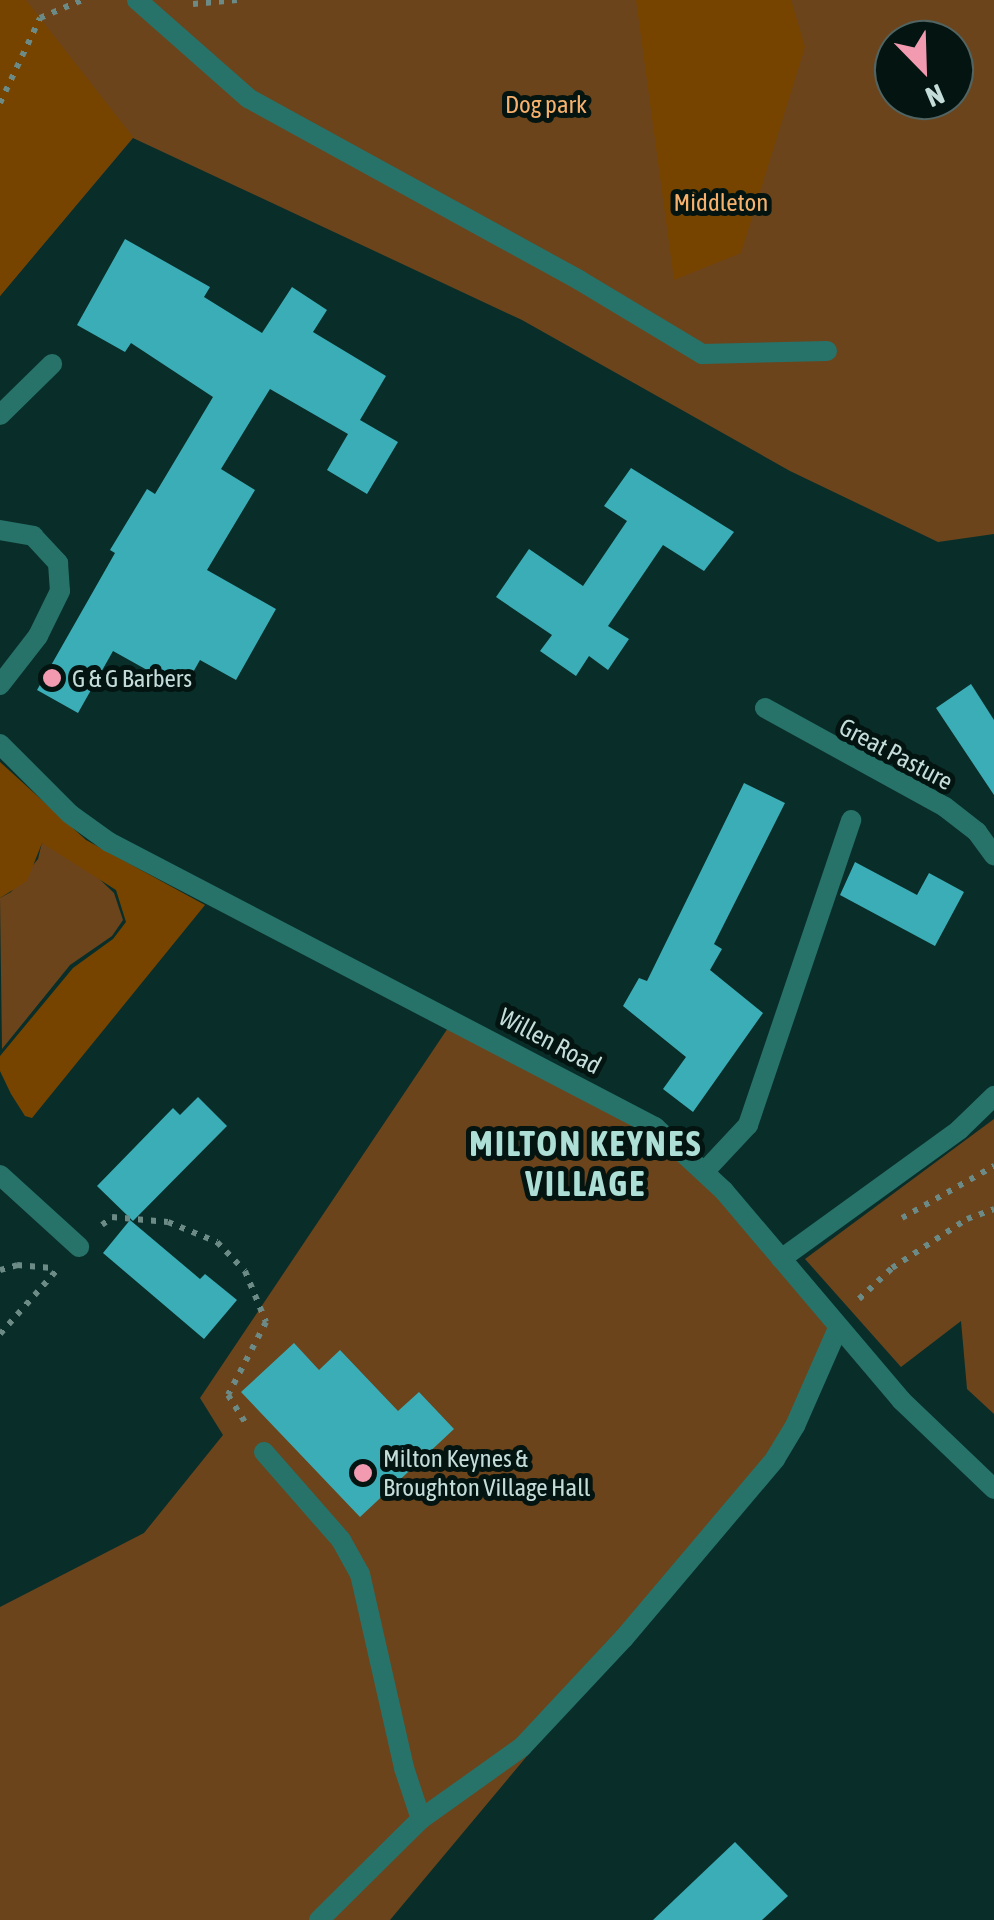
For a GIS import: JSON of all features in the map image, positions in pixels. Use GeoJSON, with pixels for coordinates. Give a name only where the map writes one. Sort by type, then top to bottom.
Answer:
{"type":"FeatureCollection","features":[{"type":"Feature","properties":{"kind":"street"},"geometry":{"type":"LineString","coordinates":[[137,0],[248,98],[579,280],[702,354],[827,351]]}},
{"type":"Feature","properties":{"kind":"street"},"geometry":{"type":"LineString","coordinates":[[0,415],[52,364]]}},
{"type":"Feature","properties":{"kind":"street"},"geometry":{"type":"LineString","coordinates":[[0,530],[33,536],[58,563],[60,591],[38,636],[0,686]]}},
{"type":"Feature","properties":{"kind":"street","name":"Great Pasture"},"geometry":{"type":"LineString","coordinates":[[765,708],[945,806],[978,832],[994,855]]}},
{"type":"Feature","properties":{"kind":"street","name":"Willen Road"},"geometry":{"type":"LineString","coordinates":[[0,744],[70,814],[108,842],[655,1127],[704,1171],[901,1400],[994,1489]]}},
{"type":"Feature","properties":{"kind":"street"},"geometry":{"type":"LineString","coordinates":[[704,1171],[748,1124],[851,820]]}},
{"type":"Feature","properties":{"kind":"street"},"geometry":{"type":"LineString","coordinates":[[782,1259],[959,1130],[994,1096]]}},
{"type":"Feature","properties":{"kind":"street"},"geometry":{"type":"LineString","coordinates":[[0,1174],[79,1247]]}},
{"type":"Feature","properties":{"kind":"street"},"geometry":{"type":"LineString","coordinates":[[319,1920],[421,1818],[496,1769],[543,1727],[686,1566],[775,1459],[795,1426],[838,1328]]}},
{"type":"Feature","properties":{"kind":"street"},"geometry":{"type":"LineString","coordinates":[[264,1452],[334,1532],[360,1574],[404,1768],[421,1818]]}},
{"type":"Feature","properties":{"kind":"path"},"geometry":{"type":"LineString","coordinates":[[0,103],[40,18],[82,0]]}},
{"type":"Feature","properties":{"kind":"path"},"geometry":{"type":"LineString","coordinates":[[178,0],[196,5],[237,0]]}},
{"type":"Feature","properties":{"kind":"path"},"geometry":{"type":"LineString","coordinates":[[890,1225],[994,1166]]}},
{"type":"Feature","properties":{"kind":"path"},"geometry":{"type":"LineString","coordinates":[[838,1328],[867,1290],[892,1268],[967,1219],[994,1209]]}},
{"type":"Feature","properties":{"kind":"path"},"geometry":{"type":"LineString","coordinates":[[0,1334],[58,1268],[112,1217],[168,1222],[217,1242],[245,1270],[266,1322],[228,1396],[264,1452]]}},
{"type":"Feature","properties":{"kind":"path"},"geometry":{"type":"LineString","coordinates":[[0,1270],[17,1264],[58,1268]]}},
{"type":"Feature","properties":{"kind":"green space","name":"Middleton"},"geometry":{"type":"Polygon","coordinates":[[[0,0],[994,0],[994,534],[938,542],[790,471],[522,320],[133,138],[0,296],[0,0]]]}},
{"type":"Feature","properties":{"kind":"green space"},"geometry":{"type":"Polygon","coordinates":[[[0,0],[26,0],[133,137],[0,296],[0,0]]]}},
{"type":"Feature","properties":{"kind":"green space"},"geometry":{"type":"Polygon","coordinates":[[[636,0],[791,0],[805,47],[741,253],[674,280],[636,0]]]}},
{"type":"Feature","properties":{"kind":"green space"},"geometry":{"type":"Polygon","coordinates":[[[0,762],[86,840],[205,905],[32,1118],[25,1116],[11,1094],[0,1071],[0,1056],[73,968],[113,939],[126,922],[116,890],[42,843],[27,881],[0,898],[0,762]]]}},
{"type":"Feature","properties":{"kind":"green space"},"geometry":{"type":"Polygon","coordinates":[[[42,842],[91,871],[114,893],[123,920],[112,936],[70,965],[2,1049],[0,898],[11,892],[38,859],[42,842]]]}},
{"type":"Feature","properties":{"kind":"green space"},"geometry":{"type":"Polygon","coordinates":[[[454,1019],[678,1145],[838,1328],[767,1469],[390,1920],[0,1920],[0,1607],[144,1533],[223,1435],[200,1398],[454,1019]]]}},
{"type":"Feature","properties":{"kind":"green space"},"geometry":{"type":"Polygon","coordinates":[[[994,1119],[994,1414],[967,1389],[961,1321],[901,1367],[805,1259],[994,1119]]]}},
{"type":"Feature","properties":{"kind":"building"},"geometry":{"type":"Polygon","coordinates":[[[125,239],[210,287],[204,297],[262,333],[292,287],[327,310],[313,332],[386,376],[360,420],[398,442],[367,494],[327,470],[348,434],[270,389],[221,469],[255,490],[207,570],[276,609],[236,680],[200,660],[183,690],[113,651],[78,713],[37,690],[115,553],[110,550],[147,489],[155,494],[213,397],[131,343],[125,352],[77,325],[125,239]]]}},
{"type":"Feature","properties":{"kind":"building"},"geometry":{"type":"Polygon","coordinates":[[[631,468],[734,532],[704,571],[663,545],[608,626],[629,639],[608,670],[589,656],[576,676],[540,651],[552,635],[496,597],[529,549],[583,586],[627,521],[604,506],[631,468]]]}},
{"type":"Feature","properties":{"kind":"building"},"geometry":{"type":"Polygon","coordinates":[[[971,684],[994,720],[994,795],[936,708],[971,684]]]}},
{"type":"Feature","properties":{"kind":"building"},"geometry":{"type":"Polygon","coordinates":[[[744,783],[785,803],[714,944],[722,949],[710,970],[763,1013],[693,1112],[663,1089],[686,1057],[623,1006],[639,978],[647,981],[744,783]]]}},
{"type":"Feature","properties":{"kind":"building"},"geometry":{"type":"Polygon","coordinates":[[[855,862],[917,895],[929,873],[964,892],[935,946],[840,895],[855,862]]]}},
{"type":"Feature","properties":{"kind":"building"},"geometry":{"type":"Polygon","coordinates":[[[198,1097],[227,1126],[133,1221],[97,1186],[173,1108],[180,1115],[198,1097]]]}},
{"type":"Feature","properties":{"kind":"building"},"geometry":{"type":"Polygon","coordinates":[[[130,1220],[200,1279],[205,1274],[237,1300],[204,1339],[103,1253],[130,1220]]]}},
{"type":"Feature","properties":{"kind":"building","name":"Milton Keynes & Broughton Village Hall"},"geometry":{"type":"Polygon","coordinates":[[[294,1343],[319,1370],[340,1350],[398,1411],[419,1392],[454,1429],[360,1517],[241,1392],[294,1343]]]}},
{"type":"Feature","properties":{"kind":"building"},"geometry":{"type":"Polygon","coordinates":[[[735,1842],[788,1896],[762,1920],[653,1920],[735,1842]]]}},
{"type":"Feature","properties":{"kind":"place","name":"G & G Barbers"},"geometry":{"type":"Point","coordinates":[52,678]}},
{"type":"Feature","properties":{"kind":"place","name":"Milton Keynes & Broughton Village Hall"},"geometry":{"type":"Point","coordinates":[363,1473]}},
{"type":"Feature","properties":{"kind":"district","name":"MILTON KEYNES VILLAGE"},"geometry":{"type":"Point","coordinates":[586,1163]}},
{"type":"Feature","properties":{"kind":"park label","name":"Dog park"},"geometry":{"type":"Point","coordinates":[546,104]}}]}
